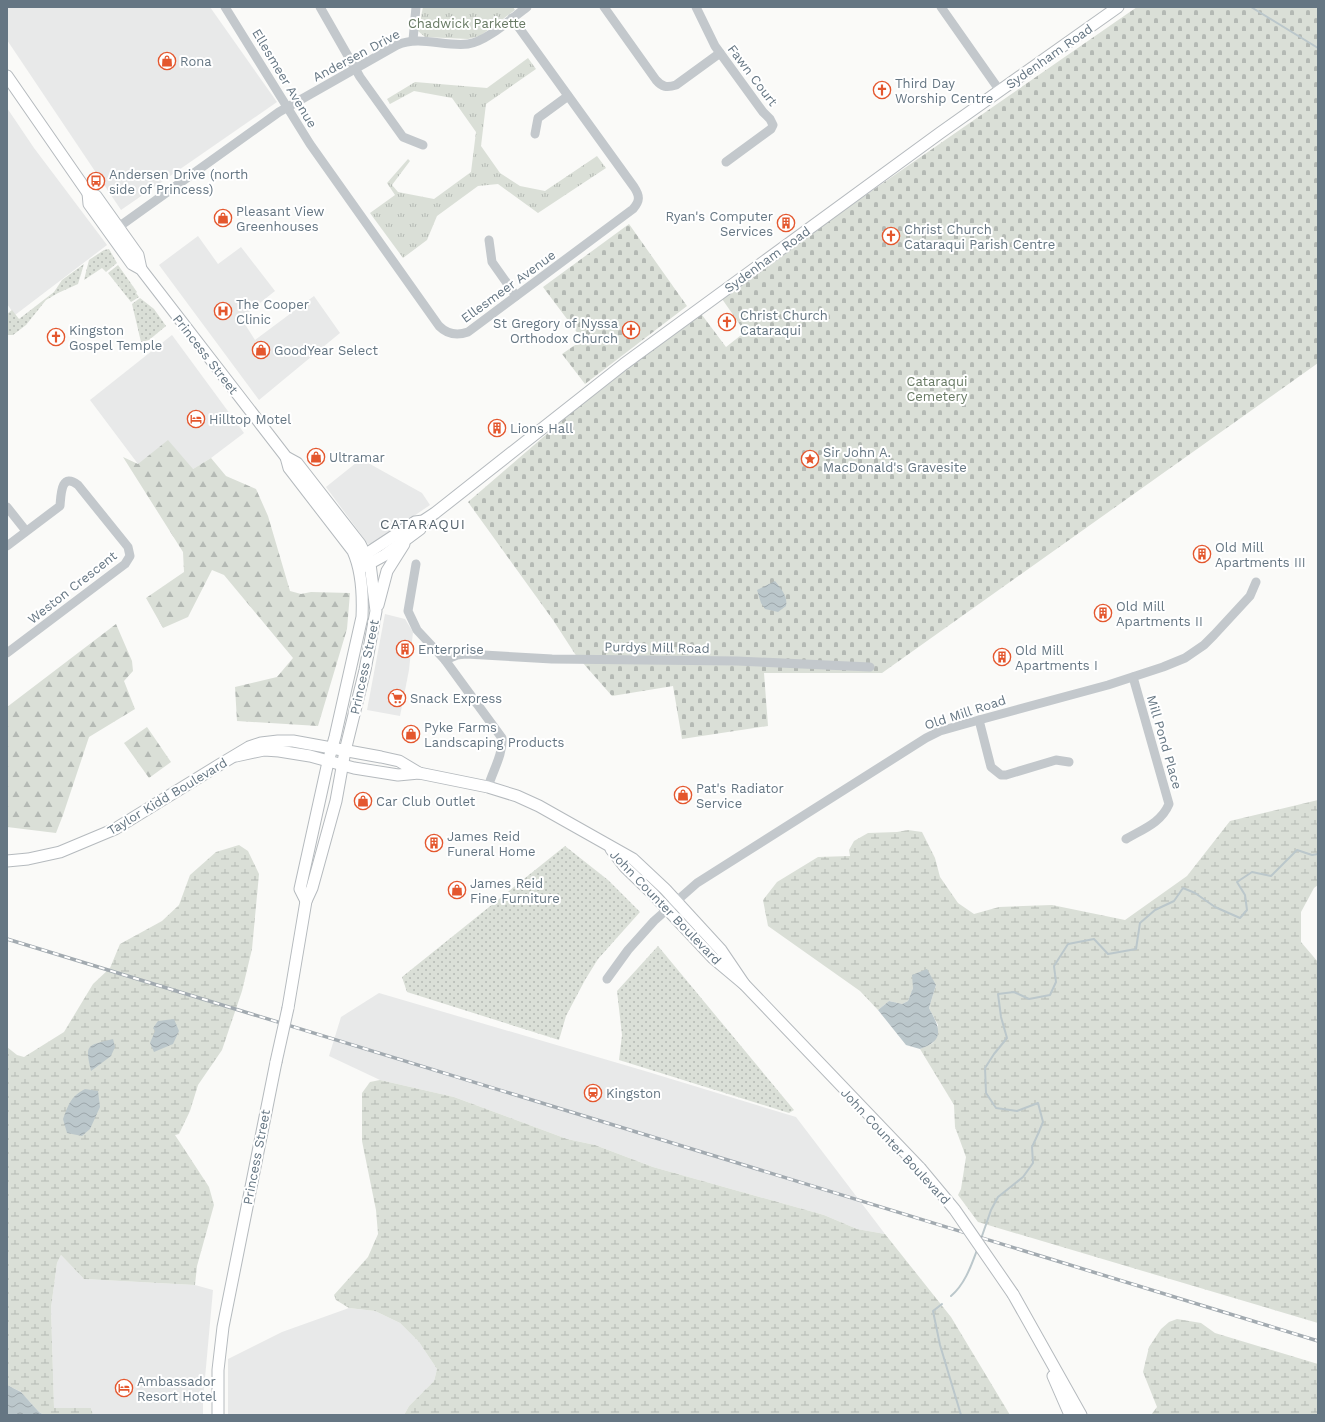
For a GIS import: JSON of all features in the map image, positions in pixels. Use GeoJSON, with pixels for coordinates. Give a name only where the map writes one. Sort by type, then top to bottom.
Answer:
{"type":"FeatureCollection","features":[{"type":"Feature","properties":{"kind":"main road","name":"Sydenham Road"},"geometry":{"type":"LineString","coordinates":[[363,562],[415,522],[423,521],[556,419],[624,364],[1000,90],[1118,7]]}},
{"type":"Feature","properties":{"kind":"main road","name":"Princess Street"},"geometry":{"type":"LineString","coordinates":[[7,76],[88,193],[96,196],[113,231],[138,255],[141,269],[286,457],[297,463],[345,525],[363,562],[376,611],[365,670],[345,751],[336,801],[314,881],[306,900],[288,1008],[223,1327],[218,1370],[218,1415]]}},
{"type":"Feature","properties":{"kind":"main road","name":"Sydenham Road"},"geometry":{"type":"LineString","coordinates":[[363,562],[407,539],[420,529],[423,521]]}},
{"type":"Feature","properties":{"kind":"main road"},"geometry":{"type":"LineString","coordinates":[[376,611],[387,571],[407,539]]}},
{"type":"Feature","properties":{"kind":"main road","name":"Princess Street"},"geometry":{"type":"LineString","coordinates":[[306,900],[300,889],[362,616],[363,562]]}},
{"type":"Feature","properties":{"kind":"main road","name":"Taylor Kidd Boulevard"},"geometry":{"type":"LineString","coordinates":[[7,861],[28,860],[60,852],[115,829],[255,744],[270,741],[293,741],[345,751]]}},
{"type":"Feature","properties":{"kind":"main road","name":"Taylor Kidd Boulevard"},"geometry":{"type":"LineString","coordinates":[[236,756],[264,750],[310,756],[328,762]]}},
{"type":"Feature","properties":{"kind":"main road","name":"John Counter Boulevard"},"geometry":{"type":"LineString","coordinates":[[345,751],[399,761],[419,773]]}},
{"type":"Feature","properties":{"kind":"main road","name":"John Counter Boulevard"},"geometry":{"type":"LineString","coordinates":[[328,762],[398,775],[419,773],[488,787],[517,796],[584,830],[633,859],[676,901],[721,950],[744,984]]}},
{"type":"Feature","properties":{"kind":"main road","name":"John Counter Boulevard"},"geometry":{"type":"LineString","coordinates":[[608,845],[625,867],[713,958],[744,984],[920,1168],[955,1210],[1013,1294],[1081,1415]]}},
{"type":"Feature","properties":{"kind":"main road","name":"John Counter Boulevard"},"geometry":{"type":"LineString","coordinates":[[1029,1323],[1070,1415]]}},
{"type":"Feature","properties":{"kind":"street","name":"Ellesmeer Avenue"},"geometry":{"type":"LineString","coordinates":[[225,7],[317,154],[443,330],[456,334],[468,332],[633,209],[638,201],[637,192],[512,18]]}},
{"type":"Feature","properties":{"kind":"street"},"geometry":{"type":"LineString","coordinates":[[320,7],[355,69],[402,137],[423,145]]}},
{"type":"Feature","properties":{"kind":"street"},"geometry":{"type":"LineString","coordinates":[[413,40],[416,7]]}},
{"type":"Feature","properties":{"kind":"street","name":"Andersen Drive"},"geometry":{"type":"LineString","coordinates":[[113,231],[287,107],[398,45],[413,40],[462,44],[472,43],[482,39],[527,7]]}},
{"type":"Feature","properties":{"kind":"street"},"geometry":{"type":"LineString","coordinates":[[604,7],[656,80],[664,87],[676,85],[720,53]]}},
{"type":"Feature","properties":{"kind":"street","name":"Fawn Court"},"geometry":{"type":"LineString","coordinates":[[696,7],[710,37],[720,53],[773,125],[771,130],[726,162]]}},
{"type":"Feature","properties":{"kind":"street"},"geometry":{"type":"LineString","coordinates":[[941,7],[1000,90]]}},
{"type":"Feature","properties":{"kind":"street"},"geometry":{"type":"LineString","coordinates":[[535,134],[538,118],[568,96]]}},
{"type":"Feature","properties":{"kind":"street"},"geometry":{"type":"LineString","coordinates":[[489,240],[492,262],[516,296]]}},
{"type":"Feature","properties":{"kind":"street","name":"Weston Crescent"},"geometry":{"type":"LineString","coordinates":[[7,653],[124,564],[130,556],[128,547],[78,485],[73,481],[67,481],[62,486],[60,506],[26,532]]}},
{"type":"Feature","properties":{"kind":"street"},"geometry":{"type":"LineString","coordinates":[[7,507],[26,532],[7,546]]}},
{"type":"Feature","properties":{"kind":"street"},"geometry":{"type":"LineString","coordinates":[[416,564],[408,611],[417,630],[445,660],[502,738],[500,756],[488,787]]}},
{"type":"Feature","properties":{"kind":"street","name":"Old Mill Road"},"geometry":{"type":"LineString","coordinates":[[607,979],[628,950],[654,921],[705,878],[926,738],[940,731],[1133,677],[1185,658],[1204,645],[1241,606],[1250,596],[1256,582]]}},
{"type":"Feature","properties":{"kind":"street","name":"Purdys Mill Road"},"geometry":{"type":"LineString","coordinates":[[445,660],[457,655],[466,654],[559,659],[737,661],[870,667]]}},
{"type":"Feature","properties":{"kind":"street","name":"Mill Pond Place"},"geometry":{"type":"LineString","coordinates":[[1126,839],[1159,819],[1166,812],[1169,804],[1133,677]]}},
{"type":"Feature","properties":{"kind":"street"},"geometry":{"type":"LineString","coordinates":[[979,720],[991,768],[1001,775],[1006,775],[1056,760],[1069,762]]}},
{"type":"Feature","properties":{"kind":"shaded area"},"geometry":{"type":"Polygon","coordinates":[[[7,7],[210,7],[277,102],[121,210],[7,40],[7,7]]]}},
{"type":"Feature","properties":{"kind":"shaded area"},"geometry":{"type":"Polygon","coordinates":[[[7,108],[34,148],[107,245],[15,315],[7,304],[7,108]]]}},
{"type":"Feature","properties":{"kind":"shaded area"},"geometry":{"type":"Polygon","coordinates":[[[198,236],[218,264],[241,247],[275,291],[241,318],[255,340],[314,296],[340,333],[259,400],[159,265],[198,236]]]}},
{"type":"Feature","properties":{"kind":"shaded area"},"geometry":{"type":"Polygon","coordinates":[[[172,335],[244,433],[211,458],[193,469],[138,464],[90,400],[172,335]]]}},
{"type":"Feature","properties":{"kind":"shaded area"},"geometry":{"type":"Polygon","coordinates":[[[361,459],[422,493],[430,505],[374,543],[368,544],[326,487],[361,459]]]}},
{"type":"Feature","properties":{"kind":"shaded area"},"geometry":{"type":"Polygon","coordinates":[[[385,614],[405,619],[413,632],[409,670],[400,716],[367,710],[385,614]]]}},
{"type":"Feature","properties":{"kind":"shaded area"},"geometry":{"type":"Polygon","coordinates":[[[379,993],[796,1117],[885,1234],[857,1229],[824,1215],[653,1167],[595,1145],[567,1139],[454,1097],[380,1080],[329,1056],[341,1017],[379,993]]]}},
{"type":"Feature","properties":{"kind":"shaded area"},"geometry":{"type":"Polygon","coordinates":[[[61,1255],[84,1279],[195,1285],[213,1290],[203,1415],[93,1415],[91,1408],[54,1408],[51,1308],[57,1263],[61,1255]]]}},
{"type":"Feature","properties":{"kind":"shaded area"},"geometry":{"type":"Polygon","coordinates":[[[349,1308],[375,1311],[400,1323],[419,1342],[437,1369],[434,1381],[409,1406],[404,1415],[228,1415],[228,1359],[282,1332],[349,1308]]]}},
{"type":"Feature","properties":{"kind":"green space","name":"Chadwick Parkette"},"geometry":{"type":"Polygon","coordinates":[[[423,7],[513,7],[515,10],[480,36],[468,39],[425,37],[418,31],[423,7]]]}},
{"type":"Feature","properties":{"kind":"green space","name":"Cataraqui Cemetery"},"geometry":{"type":"Polygon","coordinates":[[[1137,7],[1318,7],[1318,363],[882,673],[764,673],[768,726],[682,739],[673,686],[612,696],[575,654],[553,620],[468,502],[622,369],[699,311],[726,347],[745,332],[720,296],[1137,7]]]}},
{"type":"Feature","properties":{"kind":"green space"},"geometry":{"type":"Polygon","coordinates":[[[528,58],[536,69],[486,104],[481,146],[500,173],[520,186],[545,191],[597,156],[606,168],[538,213],[498,184],[478,186],[437,216],[427,240],[403,258],[370,213],[395,195],[387,183],[408,159],[410,161],[392,185],[398,192],[434,199],[471,172],[476,132],[452,98],[414,91],[390,104],[387,99],[415,82],[487,88],[528,58]]]}},
{"type":"Feature","properties":{"kind":"green space"},"geometry":{"type":"Polygon","coordinates":[[[629,224],[687,306],[585,384],[562,354],[578,343],[579,335],[543,287],[629,224]]]}},
{"type":"Feature","properties":{"kind":"green space"},"geometry":{"type":"Polygon","coordinates":[[[109,249],[117,263],[106,272],[102,268],[84,280],[89,260],[104,250],[109,249]]]}},
{"type":"Feature","properties":{"kind":"green space"},"geometry":{"type":"Polygon","coordinates":[[[84,264],[78,284],[46,300],[26,325],[13,335],[8,335],[7,314],[12,310],[19,319],[54,292],[62,280],[84,264]]]}},
{"type":"Feature","properties":{"kind":"green space"},"geometry":{"type":"Polygon","coordinates":[[[118,265],[139,297],[131,302],[108,273],[118,265]]]}},
{"type":"Feature","properties":{"kind":"green space"},"geometry":{"type":"Polygon","coordinates":[[[140,298],[154,309],[166,326],[149,340],[141,342],[132,304],[140,298]]]}},
{"type":"Feature","properties":{"kind":"green space"},"geometry":{"type":"Polygon","coordinates":[[[168,440],[193,469],[211,458],[226,476],[256,489],[268,516],[290,591],[301,594],[311,592],[350,593],[347,629],[318,726],[237,721],[235,687],[277,677],[293,658],[224,575],[212,570],[188,617],[163,628],[146,598],[184,572],[183,552],[123,457],[138,464],[168,440]]]}},
{"type":"Feature","properties":{"kind":"green space"},"geometry":{"type":"Polygon","coordinates":[[[116,624],[132,661],[133,671],[124,681],[135,709],[89,737],[56,833],[7,827],[7,707],[116,624]]]}},
{"type":"Feature","properties":{"kind":"green space"},"geometry":{"type":"Polygon","coordinates":[[[147,727],[171,762],[149,778],[124,743],[147,727]]]}},
{"type":"Feature","properties":{"kind":"green space"},"geometry":{"type":"Polygon","coordinates":[[[1318,800],[1318,885],[1314,888],[1301,912],[1301,942],[1318,962],[1318,1323],[978,1222],[958,1195],[961,1189],[966,1157],[955,1127],[954,1105],[920,1049],[933,1043],[938,1025],[929,1008],[936,985],[913,988],[908,1001],[902,1004],[889,1001],[878,1010],[860,991],[768,926],[763,900],[777,882],[818,857],[850,856],[849,850],[854,841],[868,833],[908,830],[922,832],[935,858],[940,877],[958,903],[974,914],[999,907],[1052,905],[1125,920],[1187,876],[1230,821],[1318,800]]]}},
{"type":"Feature","properties":{"kind":"green space"},"geometry":{"type":"Polygon","coordinates":[[[239,845],[248,851],[259,874],[252,949],[242,991],[222,1050],[198,1085],[190,1111],[179,1134],[175,1135],[209,1187],[214,1205],[197,1266],[195,1285],[84,1279],[61,1255],[57,1263],[51,1308],[54,1408],[91,1408],[93,1415],[44,1415],[39,1412],[21,1392],[7,1385],[7,1047],[17,1055],[24,1057],[64,1032],[93,984],[110,968],[120,944],[162,921],[179,905],[190,875],[216,852],[239,845]]]}},
{"type":"Feature","properties":{"kind":"green space"},"geometry":{"type":"Polygon","coordinates":[[[565,846],[608,880],[640,912],[598,959],[566,1016],[559,1040],[407,992],[402,977],[565,846]]]}},
{"type":"Feature","properties":{"kind":"green space"},"geometry":{"type":"Polygon","coordinates":[[[658,946],[794,1110],[789,1113],[619,1060],[622,1035],[617,991],[658,946]]]}},
{"type":"Feature","properties":{"kind":"green space"},"geometry":{"type":"Polygon","coordinates":[[[380,1080],[454,1097],[567,1139],[595,1145],[653,1167],[824,1215],[857,1229],[885,1234],[951,1317],[1010,1415],[404,1415],[409,1406],[434,1381],[437,1369],[419,1342],[400,1323],[375,1311],[349,1308],[336,1300],[334,1295],[368,1257],[378,1234],[376,1210],[362,1141],[362,1093],[370,1082],[380,1080]]]}},
{"type":"Feature","properties":{"kind":"green space"},"geometry":{"type":"Polygon","coordinates":[[[1177,1319],[1201,1323],[1215,1333],[1318,1364],[1318,1415],[1151,1415],[1157,1407],[1143,1372],[1149,1347],[1161,1329],[1169,1322],[1177,1319]]]}},
{"type":"Feature","properties":{"kind":"water"},"geometry":{"type":"Polygon","coordinates":[[[775,581],[784,593],[786,599],[786,606],[778,612],[765,609],[761,603],[757,590],[775,581]]]}},
{"type":"Feature","properties":{"kind":"water"},"geometry":{"type":"Polygon","coordinates":[[[927,969],[936,985],[929,1008],[936,1021],[938,1035],[932,1043],[920,1049],[906,1045],[878,1010],[889,1001],[902,1004],[908,1001],[913,988],[912,975],[927,969]]]}},
{"type":"Feature","properties":{"kind":"water"},"geometry":{"type":"Polygon","coordinates":[[[174,1019],[179,1031],[173,1044],[154,1052],[150,1043],[155,1031],[153,1028],[158,1021],[174,1019]]]}},
{"type":"Feature","properties":{"kind":"water"},"geometry":{"type":"Polygon","coordinates":[[[113,1039],[115,1047],[111,1056],[91,1071],[88,1056],[88,1051],[90,1048],[97,1043],[113,1039]]]}},
{"type":"Feature","properties":{"kind":"water"},"geometry":{"type":"Polygon","coordinates":[[[85,1089],[98,1091],[100,1107],[90,1129],[82,1136],[67,1133],[63,1119],[67,1109],[73,1098],[85,1089]]]}},
{"type":"Feature","properties":{"kind":"water"},"geometry":{"type":"Polygon","coordinates":[[[7,1385],[21,1392],[39,1412],[44,1415],[7,1415],[7,1385]]]}},
{"type":"Feature","properties":{"kind":"waterway"},"geometry":{"type":"LineString","coordinates":[[1251,7],[1318,48]]}},
{"type":"Feature","properties":{"kind":"waterway"},"geometry":{"type":"LineString","coordinates":[[982,1236],[991,1210],[998,1197],[1023,1177],[1033,1163],[1032,1147],[1043,1122],[1038,1103],[1017,1111],[996,1108],[986,1093],[985,1068],[1007,1038],[1001,1017],[998,994],[1014,992],[1029,999],[1050,995],[1056,982],[1054,966],[1068,944],[1094,939],[1108,954],[1136,949],[1140,923],[1155,910],[1174,901],[1183,888],[1195,893],[1215,907],[1240,918],[1247,910],[1245,895],[1237,882],[1252,872],[1271,876],[1297,850],[1312,855],[1318,854]]}},
{"type":"Feature","properties":{"kind":"waterway"},"geometry":{"type":"LineString","coordinates":[[951,1296],[964,1280],[977,1250]]}},
{"type":"Feature","properties":{"kind":"waterway"},"geometry":{"type":"LineString","coordinates":[[942,1304],[933,1311],[940,1345],[961,1415]]}},
{"type":"Feature","properties":{"kind":"railway"},"geometry":{"type":"LineString","coordinates":[[7,939],[1318,1341]]}},
{"type":"Feature","properties":{"kind":"place","name":"Rona"},"geometry":{"type":"Point","coordinates":[167,61]}},
{"type":"Feature","properties":{"kind":"place","name":"Third Day Worship Centre"},"geometry":{"type":"Point","coordinates":[882,90]}},
{"type":"Feature","properties":{"kind":"place","name":"Andersen Drive (north side of Princess)"},"geometry":{"type":"Point","coordinates":[96,181]}},
{"type":"Feature","properties":{"kind":"place","name":"Pleasant View Greenhouses"},"geometry":{"type":"Point","coordinates":[223,218]}},
{"type":"Feature","properties":{"kind":"place","name":"Ryan's Computer Services"},"geometry":{"type":"Point","coordinates":[786,223]}},
{"type":"Feature","properties":{"kind":"place","name":"Christ Church Cataraqui Parish Centre"},"geometry":{"type":"Point","coordinates":[891,236]}},
{"type":"Feature","properties":{"kind":"place","name":"The Cooper Clinic"},"geometry":{"type":"Point","coordinates":[223,311]}},
{"type":"Feature","properties":{"kind":"place","name":"Christ Church Cataraqui"},"geometry":{"type":"Point","coordinates":[727,322]}},
{"type":"Feature","properties":{"kind":"place","name":"St Gregory of Nyssa Orthodox Church"},"geometry":{"type":"Point","coordinates":[631,330]}},
{"type":"Feature","properties":{"kind":"place","name":"Kingston Gospel Temple"},"geometry":{"type":"Point","coordinates":[56,337]}},
{"type":"Feature","properties":{"kind":"place","name":"GoodYear Select"},"geometry":{"type":"Point","coordinates":[261,350]}},
{"type":"Feature","properties":{"kind":"place","name":"Hilltop Motel"},"geometry":{"type":"Point","coordinates":[196,419]}},
{"type":"Feature","properties":{"kind":"place","name":"Lions Hall"},"geometry":{"type":"Point","coordinates":[497,428]}},
{"type":"Feature","properties":{"kind":"place","name":"Ultramar"},"geometry":{"type":"Point","coordinates":[316,457]}},
{"type":"Feature","properties":{"kind":"place","name":"Sir John A. MacDonald's Gravesite"},"geometry":{"type":"Point","coordinates":[810,459]}},
{"type":"Feature","properties":{"kind":"place","name":"Old Mill Apartments III"},"geometry":{"type":"Point","coordinates":[1202,554]}},
{"type":"Feature","properties":{"kind":"place","name":"Old Mill Apartments II"},"geometry":{"type":"Point","coordinates":[1103,613]}},
{"type":"Feature","properties":{"kind":"place","name":"Enterprise"},"geometry":{"type":"Point","coordinates":[405,649]}},
{"type":"Feature","properties":{"kind":"place","name":"Old Mill Apartments I"},"geometry":{"type":"Point","coordinates":[1002,657]}},
{"type":"Feature","properties":{"kind":"place","name":"Snack Express"},"geometry":{"type":"Point","coordinates":[397,698]}},
{"type":"Feature","properties":{"kind":"place","name":"Pyke Farms Landscaping Products"},"geometry":{"type":"Point","coordinates":[411,734]}},
{"type":"Feature","properties":{"kind":"place","name":"Pat's Radiator Service"},"geometry":{"type":"Point","coordinates":[683,795]}},
{"type":"Feature","properties":{"kind":"place","name":"Car Club Outlet"},"geometry":{"type":"Point","coordinates":[363,801]}},
{"type":"Feature","properties":{"kind":"place","name":"James Reid Funeral Home"},"geometry":{"type":"Point","coordinates":[434,843]}},
{"type":"Feature","properties":{"kind":"place","name":"James Reid Fine Furniture"},"geometry":{"type":"Point","coordinates":[457,890]}},
{"type":"Feature","properties":{"kind":"place","name":"Kingston"},"geometry":{"type":"Point","coordinates":[593,1093]}},
{"type":"Feature","properties":{"kind":"place","name":"Ambassador Resort Hotel"},"geometry":{"type":"Point","coordinates":[124,1388]}},
{"type":"Feature","properties":{"kind":"district","name":"CATARAQUI"},"geometry":{"type":"Point","coordinates":[423,524]}}]}
